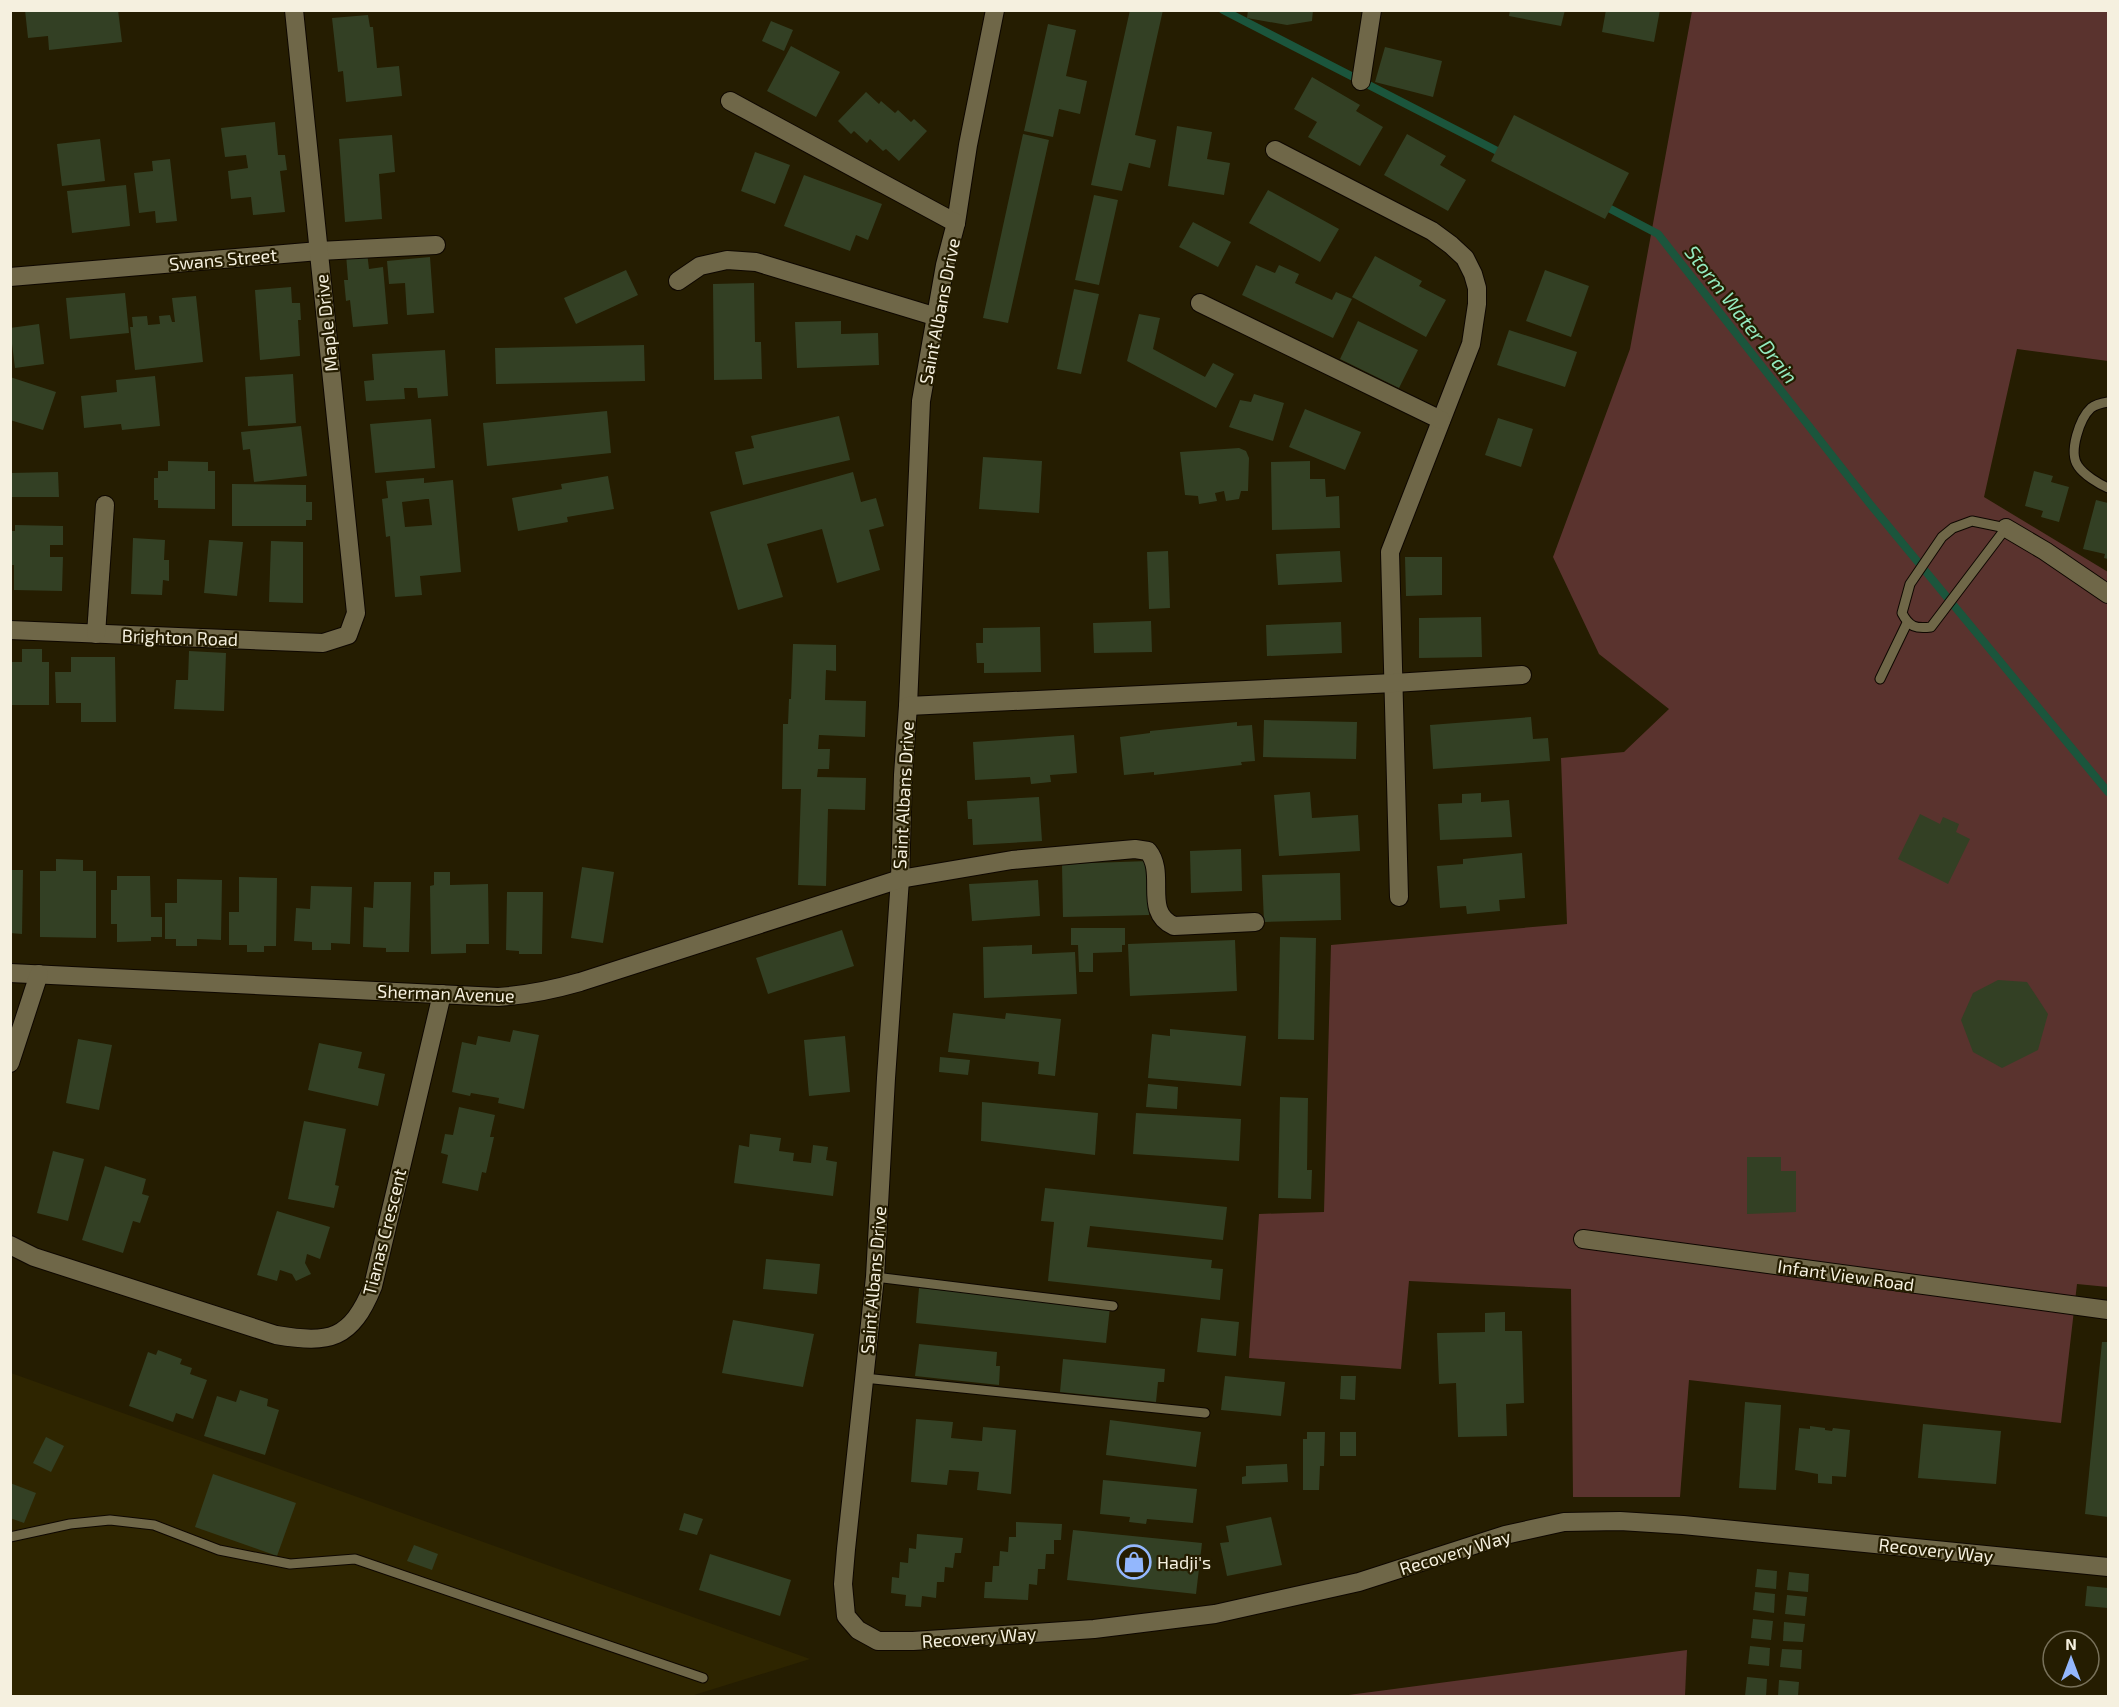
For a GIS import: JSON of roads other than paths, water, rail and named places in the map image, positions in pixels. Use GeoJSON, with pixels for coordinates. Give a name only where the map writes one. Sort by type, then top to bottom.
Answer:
{"type":"FeatureCollection","features":[{"type":"Feature","properties":{"kind":"street","name":"Maple Drive"},"geometry":{"type":"LineString","coordinates":[[294,10],[357,613],[348,635]]}},
{"type":"Feature","properties":{"kind":"street","name":"Saint Albans Drive"},"geometry":{"type":"LineString","coordinates":[[843,1584],[875,1276],[900,879],[921,401],[945,264],[956,223],[968,145],[995,10]]}},
{"type":"Feature","properties":{"kind":"street"},"geometry":{"type":"LineString","coordinates":[[1361,81],[1372,10]]}},
{"type":"Feature","properties":{"kind":"street"},"geometry":{"type":"LineString","coordinates":[[730,101],[956,223]]}},
{"type":"Feature","properties":{"kind":"street"},"geometry":{"type":"LineString","coordinates":[[1275,150],[1432,231],[1451,244],[1465,258],[1477,288],[1471,344],[1390,552],[1399,897]]}},
{"type":"Feature","properties":{"kind":"street","name":"Swans Street"},"geometry":{"type":"LineString","coordinates":[[10,277],[319,251],[436,245]]}},
{"type":"Feature","properties":{"kind":"street"},"geometry":{"type":"LineString","coordinates":[[678,281],[700,266],[728,260],[756,262],[937,317]]}},
{"type":"Feature","properties":{"kind":"street"},"geometry":{"type":"LineString","coordinates":[[1200,303],[1441,420]]}},
{"type":"Feature","properties":{"kind":"street"},"geometry":{"type":"LineString","coordinates":[[96,634],[105,505]]}},
{"type":"Feature","properties":{"kind":"street"},"geometry":{"type":"LineString","coordinates":[[2006,528],[2109,594]]}},
{"type":"Feature","properties":{"kind":"street","name":"Brighton Road"},"geometry":{"type":"LineString","coordinates":[[10,630],[323,644],[348,635]]}},
{"type":"Feature","properties":{"kind":"street"},"geometry":{"type":"LineString","coordinates":[[908,706],[1522,675]]}},
{"type":"Feature","properties":{"kind":"street","name":"Sherman Avenue"},"geometry":{"type":"LineString","coordinates":[[10,972],[498,997],[545,992],[900,879],[1012,860],[1135,849],[1148,851],[1155,860],[1157,908],[1165,922],[1174,926],[1255,922]]}},
{"type":"Feature","properties":{"kind":"street"},"geometry":{"type":"LineString","coordinates":[[10,1063],[39,974]]}},
{"type":"Feature","properties":{"kind":"street","name":"Tianas Crescent"},"geometry":{"type":"LineString","coordinates":[[10,1245],[34,1257],[276,1335],[303,1339],[329,1337],[349,1327],[363,1309],[372,1286],[442,994]]}},
{"type":"Feature","properties":{"kind":"street","name":"Infant View Road"},"geometry":{"type":"LineString","coordinates":[[1583,1239],[2109,1310]]}},
{"type":"Feature","properties":{"kind":"street","name":"Recovery Way"},"geometry":{"type":"LineString","coordinates":[[843,1584],[846,1616],[858,1630],[878,1641],[913,1641],[1094,1629],[1215,1614],[1359,1582],[1505,1535],[1564,1522],[1620,1521],[1683,1525],[2109,1567]]}},
{"type":"Feature","properties":{"kind":"lane"},"geometry":{"type":"LineString","coordinates":[[2109,402],[2097,404],[2085,415],[2077,434],[2074,451],[2078,466],[2101,485],[2109,488]]}},
{"type":"Feature","properties":{"kind":"lane"},"geometry":{"type":"LineString","coordinates":[[1972,521],[2006,528],[1931,627],[1918,629],[1907,623],[1902,614],[1910,584],[1941,537],[1953,528],[1972,521]]}},
{"type":"Feature","properties":{"kind":"lane"},"geometry":{"type":"LineString","coordinates":[[1880,679],[1907,623]]}},
{"type":"Feature","properties":{"kind":"lane"},"geometry":{"type":"LineString","coordinates":[[875,1276],[1113,1306]]}},
{"type":"Feature","properties":{"kind":"lane"},"geometry":{"type":"LineString","coordinates":[[864,1378],[1205,1413]]}},
{"type":"Feature","properties":{"kind":"lane"},"geometry":{"type":"LineString","coordinates":[[10,1537],[70,1524],[110,1520],[154,1525],[219,1550],[290,1564],[355,1559],[703,1678]]}},
{"type":"Feature","properties":{"kind":"waterway","name":"Storm Water Drain"},"geometry":{"type":"LineString","coordinates":[[1223,10],[1505,155]]}},
{"type":"Feature","properties":{"kind":"waterway","name":"Storm Water Drain"},"geometry":{"type":"LineString","coordinates":[[1601,204],[1658,234],[1870,504],[2108,792]]}},
{"type":"Feature","properties":{"kind":"place","name":"Hadji's"},"geometry":{"type":"Point","coordinates":[1134,1562]}}]}
